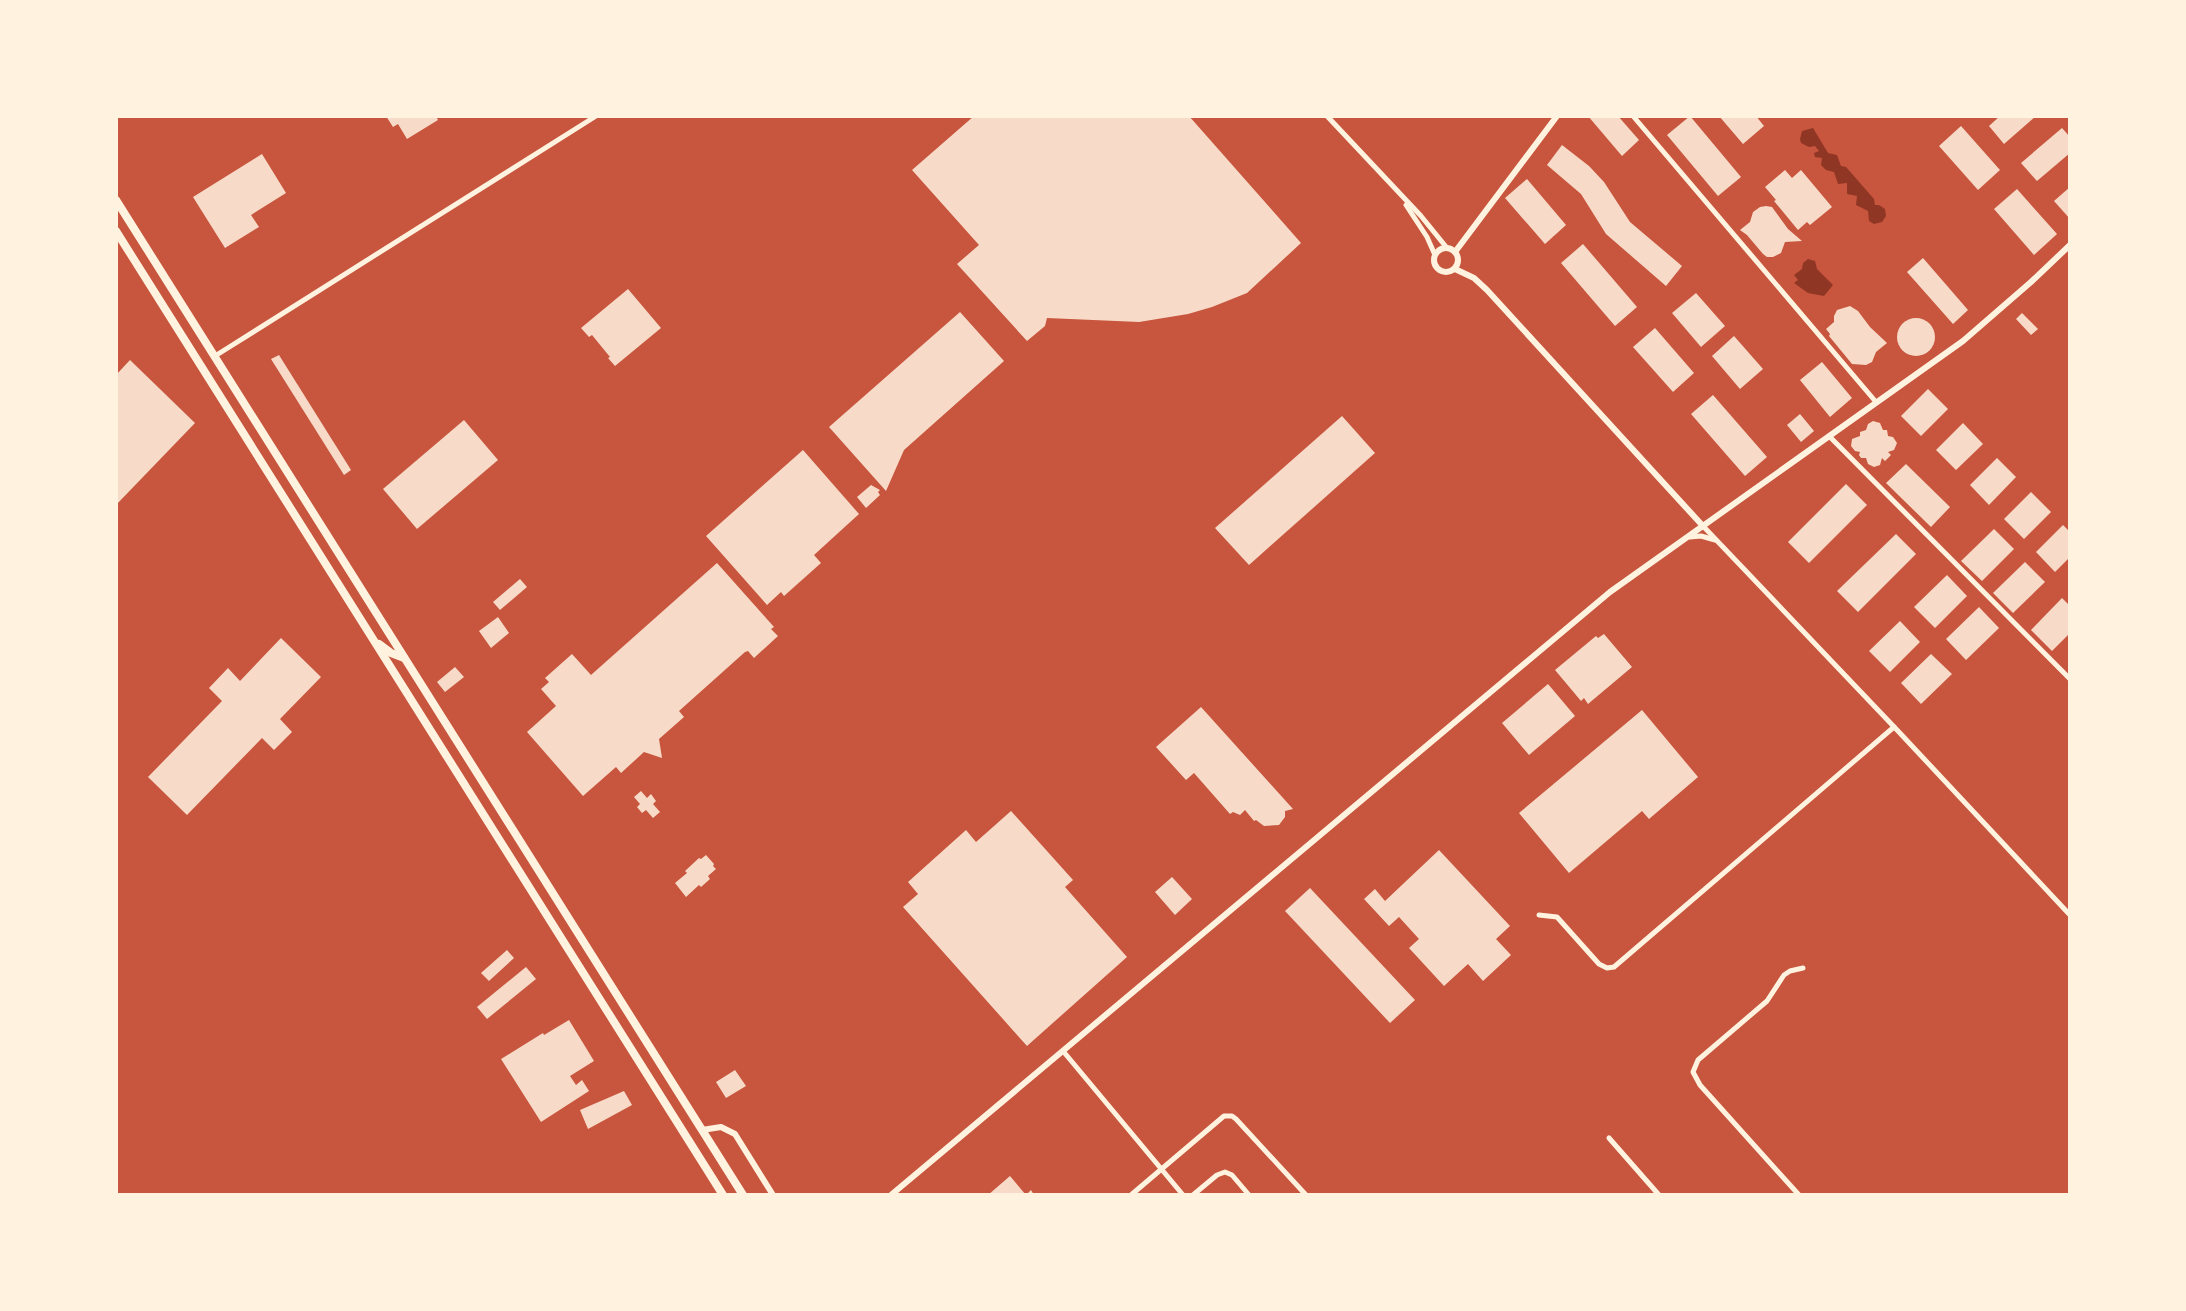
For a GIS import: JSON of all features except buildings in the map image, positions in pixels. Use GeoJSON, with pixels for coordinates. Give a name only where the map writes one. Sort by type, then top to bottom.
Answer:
{"type":"FeatureCollection","features":[{"type":"Feature","properties":{"kind":"main road"},"geometry":{"type":"LineString","coordinates":[[116,200],[743,1195]]}},
{"type":"Feature","properties":{"kind":"main road"},"geometry":{"type":"LineString","coordinates":[[116,231],[723,1195]]}},
{"type":"Feature","properties":{"kind":"main road"},"geometry":{"type":"LineString","coordinates":[[375,641],[404,658]]}},
{"type":"Feature","properties":{"kind":"main road"},"geometry":{"type":"LineString","coordinates":[[517,869],[531,858]]}},
{"type":"Feature","properties":{"kind":"main road"},"geometry":{"type":"LineString","coordinates":[[525,881],[539,871]]}},
{"type":"Feature","properties":{"kind":"street"},"geometry":{"type":"LineString","coordinates":[[215,356],[596,116]]}},
{"type":"Feature","properties":{"kind":"street"},"geometry":{"type":"LineString","coordinates":[[1327,116],[1447,248],[1455,252],[1458,258],[1455,269]]}},
{"type":"Feature","properties":{"kind":"street"},"geometry":{"type":"LineString","coordinates":[[1455,252],[1557,116]]}},
{"type":"Feature","properties":{"kind":"street"},"geometry":{"type":"LineString","coordinates":[[1633,116],[1876,402]]}},
{"type":"Feature","properties":{"kind":"street"},"geometry":{"type":"LineString","coordinates":[[1399,194],[1423,231],[1439,270],[1455,269],[1474,278],[1487,290],[1702,525],[2070,915]]}},
{"type":"Feature","properties":{"kind":"street"},"geometry":{"type":"LineString","coordinates":[[891,1195],[1610,592],[1976,330],[2070,245]]}},
{"type":"Feature","properties":{"kind":"street"},"geometry":{"type":"LineString","coordinates":[[1435,255],[1447,248]]}},
{"type":"Feature","properties":{"kind":"street"},"geometry":{"type":"LineString","coordinates":[[1829,436],[2070,679]]}},
{"type":"Feature","properties":{"kind":"street"},"geometry":{"type":"LineString","coordinates":[[1685,538],[1701,536],[1717,541]]}},
{"type":"Feature","properties":{"kind":"street"},"geometry":{"type":"LineString","coordinates":[[1539,915],[1557,917],[1599,964],[1614,967],[1894,727]]}},
{"type":"Feature","properties":{"kind":"street"},"geometry":{"type":"LineString","coordinates":[[1799,1195],[1700,1085],[1694,1066],[1767,1001],[1784,975],[1803,968]]}},
{"type":"Feature","properties":{"kind":"street"},"geometry":{"type":"LineString","coordinates":[[1063,1051],[1183,1195]]}},
{"type":"Feature","properties":{"kind":"street"},"geometry":{"type":"LineString","coordinates":[[1131,1195],[1228,1115],[1236,1119],[1306,1195]]}},
{"type":"Feature","properties":{"kind":"street"},"geometry":{"type":"LineString","coordinates":[[702,1130],[721,1127],[735,1134],[773,1195]]}},
{"type":"Feature","properties":{"kind":"street"},"geometry":{"type":"LineString","coordinates":[[1609,1138],[1659,1195]]}},
{"type":"Feature","properties":{"kind":"street"},"geometry":{"type":"LineString","coordinates":[[1193,1195],[1225,1172],[1232,1175],[1249,1195]]}},
{"type":"Feature","properties":{"kind":"shaded area"},"geometry":{"type":"Polygon","coordinates":[[[1813,128],[1828,153],[1837,155],[1841,166],[1846,167],[1874,199],[1875,205],[1885,209],[1886,216],[1882,222],[1874,224],[1869,221],[1868,211],[1856,205],[1857,196],[1847,194],[1847,183],[1838,184],[1834,172],[1821,165],[1822,158],[1815,157],[1814,153],[1819,151],[1815,146],[1801,143],[1802,131],[1813,128]]]}},
{"type":"Feature","properties":{"kind":"shaded area"},"geometry":{"type":"Polygon","coordinates":[[[1808,259],[1815,261],[1817,269],[1833,285],[1824,296],[1808,293],[1794,283],[1798,280],[1794,275],[1808,259]]]}}]}
